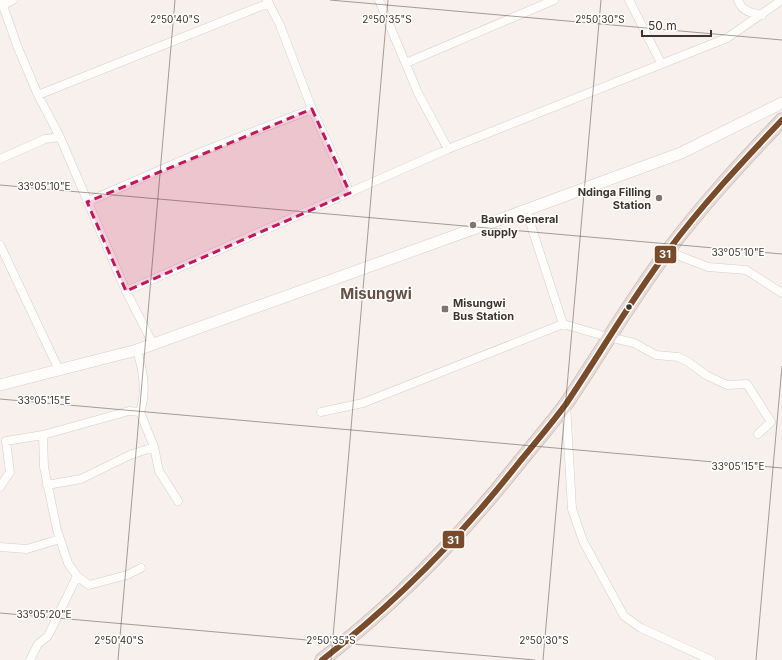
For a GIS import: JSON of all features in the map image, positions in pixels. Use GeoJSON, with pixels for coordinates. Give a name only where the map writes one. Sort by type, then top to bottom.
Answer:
{"type":"FeatureCollection","features":[{"type":"Feature","properties":{"kind":"highway"},"geometry":{"type":"LineString","coordinates":[[322,660],[358,632],[421,574],[480,512],[566,404],[608,337],[667,252],[717,189],[782,120]]}},
{"type":"Feature","properties":{"kind":"street"},"geometry":{"type":"LineString","coordinates":[[13,0],[2,3],[18,48],[38,95],[60,137],[126,291],[153,344]]}},
{"type":"Feature","properties":{"kind":"street"},"geometry":{"type":"LineString","coordinates":[[379,0],[418,93],[448,149]]}},
{"type":"Feature","properties":{"kind":"street"},"geometry":{"type":"LineString","coordinates":[[406,63],[554,0]]}},
{"type":"Feature","properties":{"kind":"street"},"geometry":{"type":"LineString","coordinates":[[629,0],[661,63]]}},
{"type":"Feature","properties":{"kind":"street"},"geometry":{"type":"LineString","coordinates":[[738,0],[741,7],[746,11],[762,15]]}},
{"type":"Feature","properties":{"kind":"street"},"geometry":{"type":"LineString","coordinates":[[126,291],[448,149],[661,63],[728,38],[782,0]]}},
{"type":"Feature","properties":{"kind":"street"},"geometry":{"type":"LineString","coordinates":[[38,95],[268,1],[280,26],[312,108],[350,193]]}},
{"type":"Feature","properties":{"kind":"street"},"geometry":{"type":"LineString","coordinates":[[0,385],[137,350],[526,210],[681,153],[782,103]]}},
{"type":"Feature","properties":{"kind":"street"},"geometry":{"type":"LineString","coordinates":[[87,202],[204,151],[312,108]]}},
{"type":"Feature","properties":{"kind":"street"},"geometry":{"type":"LineString","coordinates":[[0,159],[45,138],[60,137]]}},
{"type":"Feature","properties":{"kind":"street"},"geometry":{"type":"LineString","coordinates":[[526,210],[563,324]]}},
{"type":"Feature","properties":{"kind":"street"},"geometry":{"type":"LineString","coordinates":[[0,245],[59,370]]}},
{"type":"Feature","properties":{"kind":"street"},"geometry":{"type":"LineString","coordinates":[[667,252],[708,267],[746,270],[782,293]]}},
{"type":"Feature","properties":{"kind":"street"},"geometry":{"type":"LineString","coordinates":[[320,412],[364,403],[563,324],[634,343],[656,355],[678,357],[687,361],[706,375],[728,385],[747,384],[771,422],[758,434]]}},
{"type":"Feature","properties":{"kind":"street"},"geometry":{"type":"LineString","coordinates":[[137,350],[144,373],[143,402],[140,412],[154,447],[158,471],[178,502]]}},
{"type":"Feature","properties":{"kind":"street"},"geometry":{"type":"LineString","coordinates":[[566,404],[572,510],[583,541],[624,616],[642,628],[711,660]]}},
{"type":"Feature","properties":{"kind":"street"},"geometry":{"type":"LineString","coordinates":[[0,488],[10,472],[6,442],[43,435],[129,411],[140,412]]}},
{"type":"Feature","properties":{"kind":"street"},"geometry":{"type":"LineString","coordinates":[[43,435],[44,467],[60,539],[68,563],[77,576],[90,584],[127,574],[141,568]]}},
{"type":"Feature","properties":{"kind":"street"},"geometry":{"type":"LineString","coordinates":[[47,485],[81,478],[130,455],[154,447]]}},
{"type":"Feature","properties":{"kind":"street"},"geometry":{"type":"LineString","coordinates":[[0,547],[27,549],[60,539]]}},
{"type":"Feature","properties":{"kind":"street"},"geometry":{"type":"LineString","coordinates":[[30,660],[38,644],[48,636],[77,576]]}},
{"type":"Feature","properties":{"kind":"highlighted area"},"geometry":{"type":"Polygon","coordinates":[[[312,109],[350,193],[126,291],[87,202],[312,109]]]}},
{"type":"Feature","properties":{"kind":"transit line","name":"31"},"geometry":{"type":"LineString","coordinates":[[322,660],[350,638],[403,591],[476,514],[566,404],[640,289],[680,235],[723,184],[782,120]]}},
{"type":"Feature","properties":{"kind":"place","name":"Ndinga Filling Station"},"geometry":{"type":"Point","coordinates":[659,198]}},
{"type":"Feature","properties":{"kind":"place","name":"Bawin General supply"},"geometry":{"type":"Point","coordinates":[473,225]}},
{"type":"Feature","properties":{"kind":"place","name":"Misungwi Bus Station"},"geometry":{"type":"Point","coordinates":[445,309]}},
{"type":"Feature","properties":{"kind":"district","name":"Misungwi"},"geometry":{"type":"Point","coordinates":[376,294]}}]}
